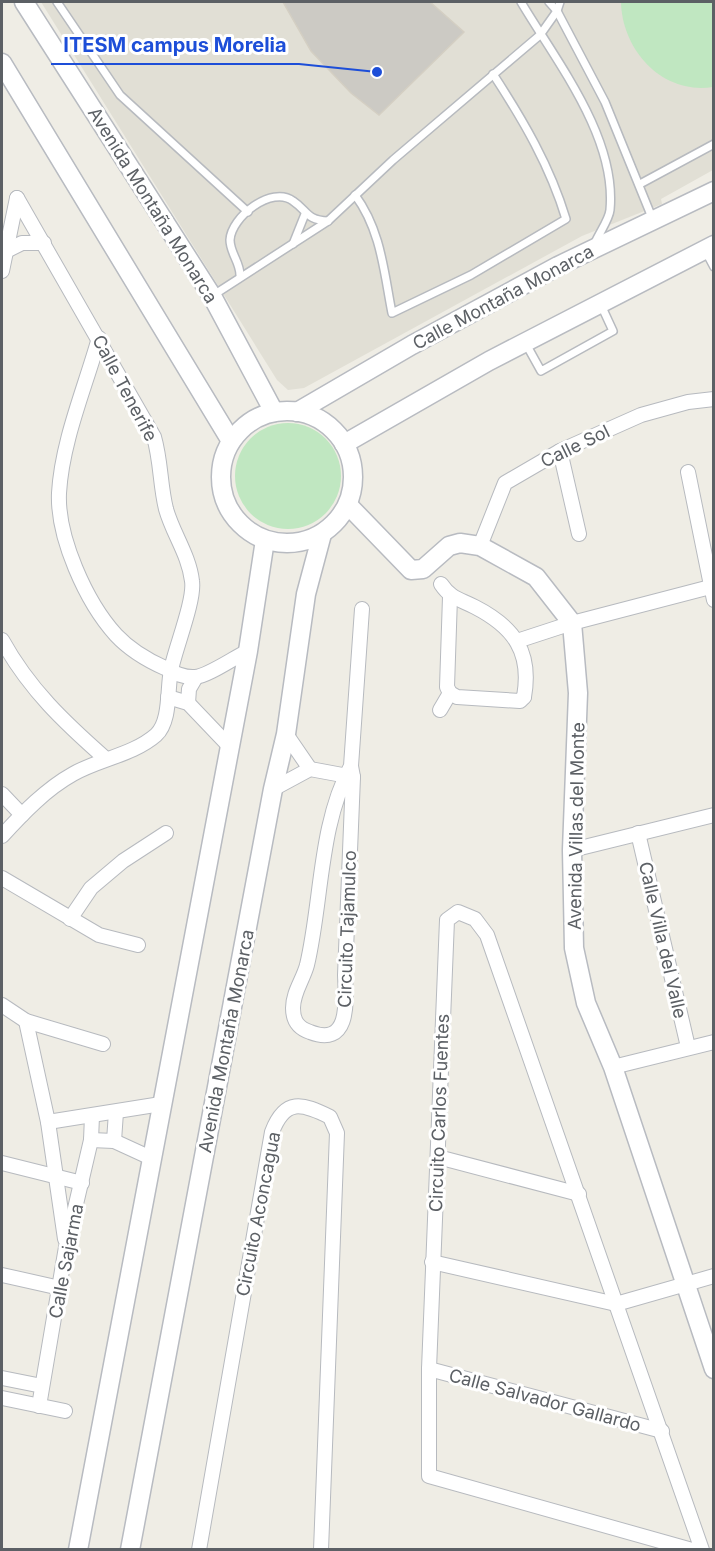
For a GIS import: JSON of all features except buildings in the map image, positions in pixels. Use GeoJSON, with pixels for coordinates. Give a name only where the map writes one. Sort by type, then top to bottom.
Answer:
{"type":"FeatureCollection","features":[{"type":"Feature","properties":{"kind":"main road","name":"Avenida Montaña Monarca"},"geometry":{"type":"LineString","coordinates":[[24,2],[212,296],[274,412]]}},
{"type":"Feature","properties":{"kind":"main road"},"geometry":{"type":"LineString","coordinates":[[2,63],[231,441]]}},
{"type":"Feature","properties":{"kind":"main road","name":"Calle Montaña Monarca"},"geometry":{"type":"LineString","coordinates":[[297,412],[412,345],[592,250],[714,191]]}},
{"type":"Feature","properties":{"kind":"main road"},"geometry":{"type":"LineString","coordinates":[[344,444],[525,342],[709,247]]}},
{"type":"Feature","properties":{"kind":"main road"},"geometry":{"type":"LineString","coordinates":[[274,412],[297,412],[316,418],[332,429],[344,444],[352,464],[353,485],[348,505],[337,521],[322,534],[304,542],[284,544],[265,540],[247,531],[233,517],[224,499],[221,470],[231,441],[242,428],[257,418],[274,412]]}},
{"type":"Feature","properties":{"kind":"main road"},"geometry":{"type":"LineString","coordinates":[[348,505],[411,570],[423,569],[449,546],[460,543],[480,546],[536,577],[572,623]]}},
{"type":"Feature","properties":{"kind":"main road","name":"Avenida Montaña Monarca"},"geometry":{"type":"LineString","coordinates":[[130,1550],[273,789],[286,734],[306,594],[322,534]]}},
{"type":"Feature","properties":{"kind":"main road"},"geometry":{"type":"LineString","coordinates":[[78,1550],[248,651],[265,540]]}},
{"type":"Feature","properties":{"kind":"main road","name":"Avenida Villas del Monte"},"geometry":{"type":"LineString","coordinates":[[572,623],[578,693],[572,850],[574,948],[586,1003],[613,1066],[714,1369]]}},
{"type":"Feature","properties":{"kind":"street","name":"Calle Tenerife"},"geometry":{"type":"LineString","coordinates":[[2,836],[57,784],[106,759],[134,748],[158,734],[164,721],[171,671],[193,585],[188,562],[167,510],[161,485],[161,462],[154,437],[18,198],[6,251]]}},
{"type":"Feature","properties":{"kind":"street"},"geometry":{"type":"LineString","coordinates":[[2,271],[6,251],[22,243],[44,243]]}},
{"type":"Feature","properties":{"kind":"street"},"geometry":{"type":"LineString","coordinates":[[99,338],[67,446],[59,494],[63,525],[74,564],[89,595],[116,634],[144,658],[180,675],[196,677]]}},
{"type":"Feature","properties":{"kind":"street","name":"Calle Sol"},"geometry":{"type":"LineString","coordinates":[[480,546],[505,483],[560,451],[641,415],[688,402],[714,399]]}},
{"type":"Feature","properties":{"kind":"street"},"geometry":{"type":"LineString","coordinates":[[560,451],[579,534]]}},
{"type":"Feature","properties":{"kind":"street"},"geometry":{"type":"LineString","coordinates":[[518,641],[572,623],[712,591],[688,472]]}},
{"type":"Feature","properties":{"kind":"street"},"geometry":{"type":"LineString","coordinates":[[441,584],[450,597],[474,606],[508,627],[518,641],[527,667],[524,698],[533,709]]}},
{"type":"Feature","properties":{"kind":"street"},"geometry":{"type":"LineString","coordinates":[[450,597],[447,687],[450,693],[457,697],[520,701],[524,698]]}},
{"type":"Feature","properties":{"kind":"street","name":"Circuito Tajamulco"},"geometry":{"type":"LineString","coordinates":[[350,773],[334,808],[307,968],[295,994],[293,1009],[294,1021],[301,1028],[322,1036],[333,1033],[343,1024],[347,1005],[345,975],[350,773],[362,609]]}},
{"type":"Feature","properties":{"kind":"street"},"geometry":{"type":"LineString","coordinates":[[2,640],[20,672],[42,699],[106,759]]}},
{"type":"Feature","properties":{"kind":"street"},"geometry":{"type":"LineString","coordinates":[[188,703],[189,689],[196,677],[248,651]]}},
{"type":"Feature","properties":{"kind":"street"},"geometry":{"type":"LineString","coordinates":[[440,710],[450,693]]}},
{"type":"Feature","properties":{"kind":"street"},"geometry":{"type":"LineString","coordinates":[[168,697],[188,703],[230,747]]}},
{"type":"Feature","properties":{"kind":"street"},"geometry":{"type":"LineString","coordinates":[[286,734],[310,769]]}},
{"type":"Feature","properties":{"kind":"street"},"geometry":{"type":"LineString","coordinates":[[273,789],[310,769],[350,773]]}},
{"type":"Feature","properties":{"kind":"street"},"geometry":{"type":"LineString","coordinates":[[2,794],[22,815]]}},
{"type":"Feature","properties":{"kind":"street"},"geometry":{"type":"LineString","coordinates":[[572,850],[714,814]]}},
{"type":"Feature","properties":{"kind":"street"},"geometry":{"type":"LineString","coordinates":[[70,919],[91,888],[123,861],[166,833]]}},
{"type":"Feature","properties":{"kind":"street","name":"Calle Villa del Valle"},"geometry":{"type":"LineString","coordinates":[[638,833],[688,1047]]}},
{"type":"Feature","properties":{"kind":"street"},"geometry":{"type":"LineString","coordinates":[[2,878],[99,934],[138,945]]}},
{"type":"Feature","properties":{"kind":"street","name":"Circuito Carlos Fuentes"},"geometry":{"type":"LineString","coordinates":[[692,1550],[429,1476],[432,1262],[447,920],[458,912],[475,919],[487,935],[702,1550]]}},
{"type":"Feature","properties":{"kind":"street"},"geometry":{"type":"LineString","coordinates":[[2,1005],[26,1021],[103,1044]]}},
{"type":"Feature","properties":{"kind":"street"},"geometry":{"type":"LineString","coordinates":[[26,1021],[48,1122],[66,1247]]}},
{"type":"Feature","properties":{"kind":"street"},"geometry":{"type":"LineString","coordinates":[[613,1066],[714,1042]]}},
{"type":"Feature","properties":{"kind":"street"},"geometry":{"type":"LineString","coordinates":[[48,1122],[161,1104]]}},
{"type":"Feature","properties":{"kind":"street","name":"Circuito Aconcagua"},"geometry":{"type":"LineString","coordinates":[[199,1550],[272,1132],[277,1117],[286,1110],[300,1105],[330,1117],[337,1133],[321,1550]]}},
{"type":"Feature","properties":{"kind":"street"},"geometry":{"type":"LineString","coordinates":[[114,1141],[116,1112]]}},
{"type":"Feature","properties":{"kind":"street","name":"Calle Sajarma"},"geometry":{"type":"LineString","coordinates":[[39,1406],[66,1247],[92,1140],[92,1116]]}},
{"type":"Feature","properties":{"kind":"street"},"geometry":{"type":"LineString","coordinates":[[92,1140],[114,1141],[151,1158]]}},
{"type":"Feature","properties":{"kind":"street"},"geometry":{"type":"LineString","coordinates":[[438,1157],[579,1194]]}},
{"type":"Feature","properties":{"kind":"street"},"geometry":{"type":"LineString","coordinates":[[2,1163],[82,1183]]}},
{"type":"Feature","properties":{"kind":"street"},"geometry":{"type":"LineString","coordinates":[[432,1262],[616,1304],[714,1276]]}},
{"type":"Feature","properties":{"kind":"street"},"geometry":{"type":"LineString","coordinates":[[2,1275],[60,1288]]}},
{"type":"Feature","properties":{"kind":"street","name":"Calle Salvador Gallardo"},"geometry":{"type":"LineString","coordinates":[[429,1369],[662,1431]]}},
{"type":"Feature","properties":{"kind":"street"},"geometry":{"type":"LineString","coordinates":[[2,1378],[42,1386]]}},
{"type":"Feature","properties":{"kind":"street"},"geometry":{"type":"LineString","coordinates":[[2,1398],[65,1411]]}},
{"type":"Feature","properties":{"kind":"lane"},"geometry":{"type":"LineString","coordinates":[[57,2],[120,95],[248,212]]}},
{"type":"Feature","properties":{"kind":"lane"},"geometry":{"type":"LineString","coordinates":[[521,2],[540,35],[570,77],[607,162],[610,211],[592,250]]}},
{"type":"Feature","properties":{"kind":"lane"},"geometry":{"type":"LineString","coordinates":[[549,2],[557,11],[605,102],[653,220]]}},
{"type":"Feature","properties":{"kind":"lane"},"geometry":{"type":"LineString","coordinates":[[212,296],[240,275],[291,246],[328,221],[540,35],[557,11],[560,2]]}},
{"type":"Feature","properties":{"kind":"lane"},"geometry":{"type":"LineString","coordinates":[[355,195],[368,212],[378,240],[392,314],[471,274],[566,219],[545,164],[518,112],[493,74]]}},
{"type":"Feature","properties":{"kind":"lane"},"geometry":{"type":"LineString","coordinates":[[640,184],[714,144]]}},
{"type":"Feature","properties":{"kind":"lane"},"geometry":{"type":"LineString","coordinates":[[240,275],[239,263],[230,246],[230,237],[233,228],[262,201],[280,196],[293,200],[305,214],[328,221]]}},
{"type":"Feature","properties":{"kind":"lane"},"geometry":{"type":"LineString","coordinates":[[291,246],[305,214]]}},
{"type":"Feature","properties":{"kind":"lane"},"geometry":{"type":"LineString","coordinates":[[709,247],[714,267]]}},
{"type":"Feature","properties":{"kind":"lane"},"geometry":{"type":"LineString","coordinates":[[525,342],[541,371],[613,331],[600,303]]}},
{"type":"Feature","properties":{"kind":"shaded area"},"geometry":{"type":"Polygon","coordinates":[[[41,2],[713,2],[713,170],[661,199],[662,204],[582,236],[304,388],[288,390],[277,380],[41,2]]]}},
{"type":"Feature","properties":{"kind":"green space"},"geometry":{"type":"Polygon","coordinates":[[[621,2],[713,2],[713,87],[694,88],[677,84],[648,66],[629,37],[623,20],[621,2]]]}},
{"type":"Feature","properties":{"kind":"green space"},"geometry":{"type":"Polygon","coordinates":[[[288,423],[308,427],[325,439],[337,456],[341,476],[337,496],[325,513],[308,525],[288,529],[268,525],[251,513],[239,496],[235,476],[239,456],[251,439],[268,427],[288,423]]]}},
{"type":"Feature","properties":{"kind":"place","name":"ITESM campus Morelia"},"geometry":{"type":"Point","coordinates":[377,72]}}]}
